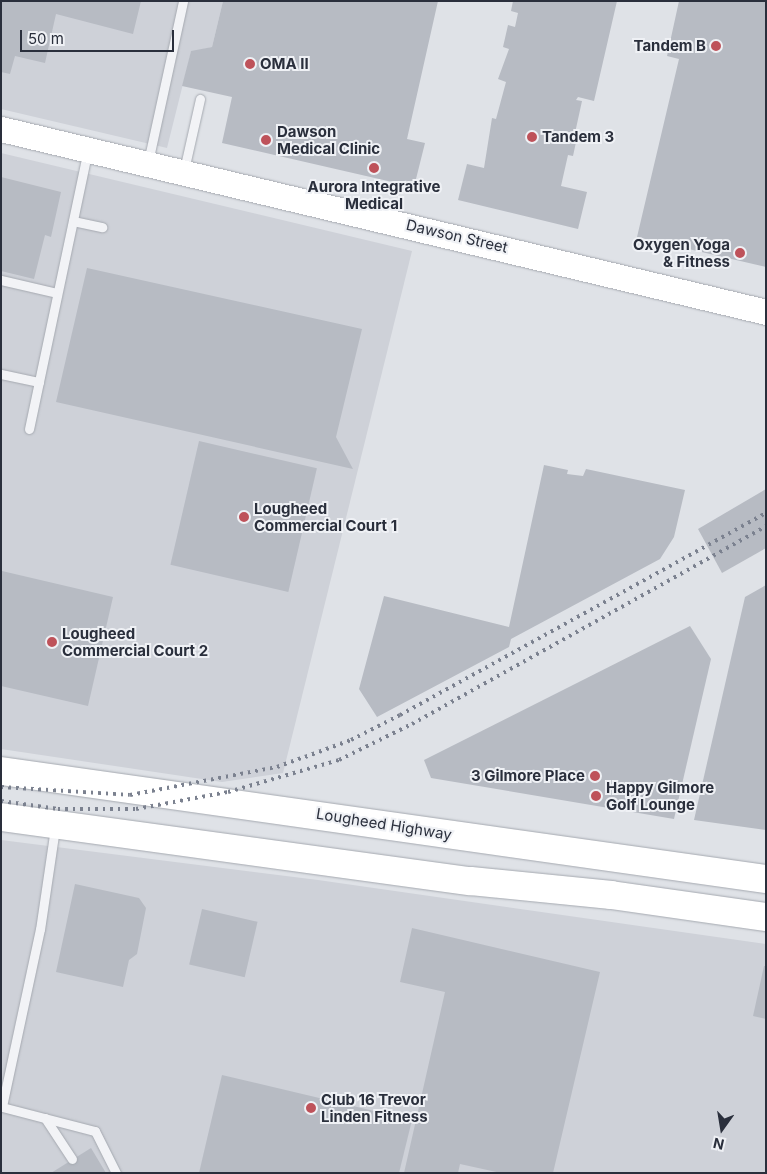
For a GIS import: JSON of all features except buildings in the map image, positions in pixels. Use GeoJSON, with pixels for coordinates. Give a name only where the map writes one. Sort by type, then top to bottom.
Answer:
{"type":"FeatureCollection","features":[{"type":"Feature","properties":{"kind":"main road","name":"Lougheed Highway"},"geometry":{"type":"LineString","coordinates":[[1,771],[766,879]]}},
{"type":"Feature","properties":{"kind":"main road"},"geometry":{"type":"LineString","coordinates":[[1,817],[766,917]]}},
{"type":"Feature","properties":{"kind":"street","name":"Dawson Street"},"geometry":{"type":"LineString","coordinates":[[1,129],[766,312]]}},
{"type":"Feature","properties":{"kind":"lane"},"geometry":{"type":"LineString","coordinates":[[148,164],[183,1]]}},
{"type":"Feature","properties":{"kind":"lane"},"geometry":{"type":"LineString","coordinates":[[184,173],[200,99]]}},
{"type":"Feature","properties":{"kind":"lane"},"geometry":{"type":"LineString","coordinates":[[29,429],[88,150]]}},
{"type":"Feature","properties":{"kind":"lane"},"geometry":{"type":"LineString","coordinates":[[73,221],[102,227]]}},
{"type":"Feature","properties":{"kind":"lane"},"geometry":{"type":"LineString","coordinates":[[1,280],[57,293]]}},
{"type":"Feature","properties":{"kind":"lane"},"geometry":{"type":"LineString","coordinates":[[1,374],[39,382]]}},
{"type":"Feature","properties":{"kind":"lane"},"geometry":{"type":"LineString","coordinates":[[55,824],[40,929],[2,1107],[95,1131],[116,1173]]}},
{"type":"Feature","properties":{"kind":"lane"},"geometry":{"type":"LineString","coordinates":[[46,1118],[72,1159]]}},
{"type":"Feature","properties":{"kind":"shaded area"},"geometry":{"type":"Polygon","coordinates":[[[1,1],[223,1],[212,47],[191,52],[167,148],[1,109],[1,1]]]}},
{"type":"Feature","properties":{"kind":"shaded area"},"geometry":{"type":"Polygon","coordinates":[[[1,153],[412,251],[283,773],[222,782],[1,749],[1,153]]]}},
{"type":"Feature","properties":{"kind":"shaded area"},"geometry":{"type":"Polygon","coordinates":[[[1,840],[318,880],[766,944],[766,1173],[1,1173],[1,840]]]}},
{"type":"Feature","properties":{"kind":"railway"},"geometry":{"type":"LineString","coordinates":[[1,787],[130,795],[277,767],[305,757],[351,740],[400,715],[766,513]]}},
{"type":"Feature","properties":{"kind":"railway"},"geometry":{"type":"LineString","coordinates":[[1,801],[58,809],[136,809],[228,792],[339,760],[412,724],[766,526]]}},
{"type":"Feature","properties":{"kind":"place","name":"Tandem B"},"geometry":{"type":"Point","coordinates":[716,46]}},
{"type":"Feature","properties":{"kind":"place","name":"OMA II"},"geometry":{"type":"Point","coordinates":[250,64]}},
{"type":"Feature","properties":{"kind":"place","name":"Tandem 3"},"geometry":{"type":"Point","coordinates":[532,137]}},
{"type":"Feature","properties":{"kind":"place","name":"Dawson Medical Clinic"},"geometry":{"type":"Point","coordinates":[266,140]}},
{"type":"Feature","properties":{"kind":"place","name":"Aurora Integrative Medical"},"geometry":{"type":"Point","coordinates":[374,168]}},
{"type":"Feature","properties":{"kind":"place","name":"Oxygen Yoga & Fitness"},"geometry":{"type":"Point","coordinates":[740,253]}},
{"type":"Feature","properties":{"kind":"place","name":"Lougheed Commercial Court 1"},"geometry":{"type":"Point","coordinates":[244,517]}},
{"type":"Feature","properties":{"kind":"place","name":"Lougheed Commercial Court 2"},"geometry":{"type":"Point","coordinates":[52,642]}},
{"type":"Feature","properties":{"kind":"place","name":"3 Gilmore Place"},"geometry":{"type":"Point","coordinates":[595,776]}},
{"type":"Feature","properties":{"kind":"place","name":"Happy Gilmore Golf Lounge"},"geometry":{"type":"Point","coordinates":[596,796]}},
{"type":"Feature","properties":{"kind":"place","name":"Club 16 Trevor Linden Fitness"},"geometry":{"type":"Point","coordinates":[311,1108]}}]}
